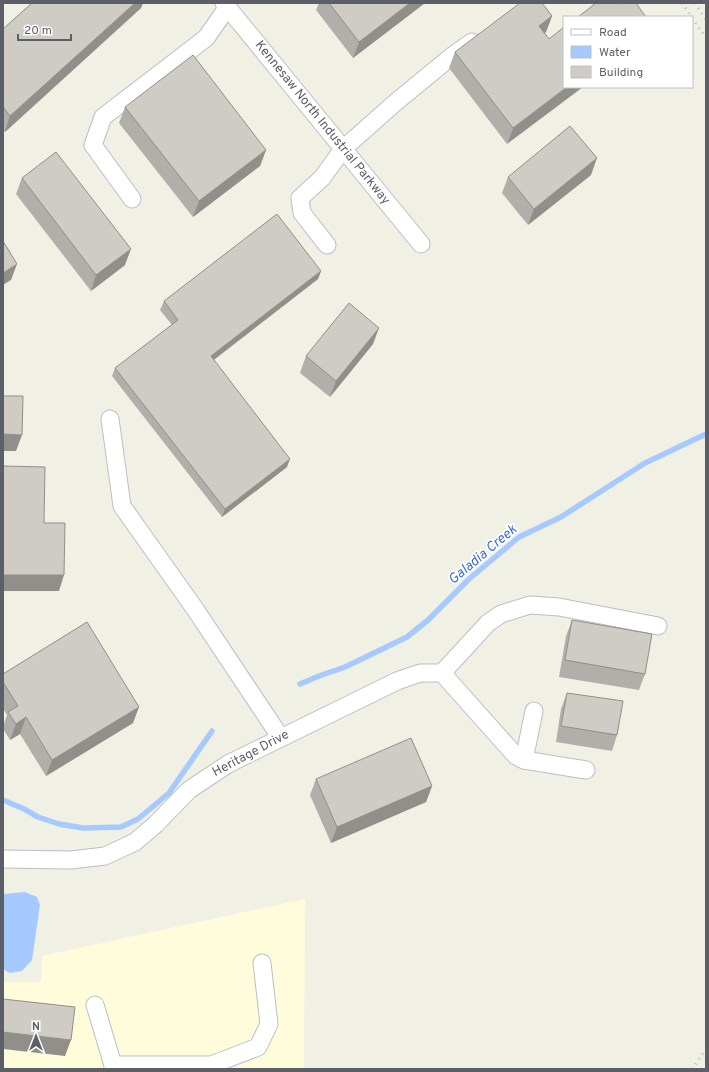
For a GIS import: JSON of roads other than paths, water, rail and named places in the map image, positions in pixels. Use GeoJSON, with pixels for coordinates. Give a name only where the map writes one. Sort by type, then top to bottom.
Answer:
{"type":"FeatureCollection","features":[{"type":"Feature","properties":{"kind":"street","name":"Kennesaw North Industrial Parkway"},"geometry":{"type":"LineString","coordinates":[[226,5],[421,244]]}},
{"type":"Feature","properties":{"kind":"street"},"geometry":{"type":"LineString","coordinates":[[132,199],[93,145],[103,117],[206,38],[226,5]]}},
{"type":"Feature","properties":{"kind":"street"},"geometry":{"type":"LineString","coordinates":[[327,245],[302,213],[300,198],[322,178],[343,149],[396,102],[452,56],[483,34]]}},
{"type":"Feature","properties":{"kind":"street"},"geometry":{"type":"LineString","coordinates":[[110,419],[122,506],[195,609],[281,738]]}},
{"type":"Feature","properties":{"kind":"street"},"geometry":{"type":"LineString","coordinates":[[586,770],[524,760],[516,756],[442,673],[488,623],[501,614],[530,605],[559,608],[658,626]]}},
{"type":"Feature","properties":{"kind":"street","name":"Heritage Drive"},"geometry":{"type":"LineString","coordinates":[[3,859],[71,860],[105,856],[134,842],[156,824],[189,790],[228,764],[397,681],[420,673],[442,673]]}},
{"type":"Feature","properties":{"kind":"street"},"geometry":{"type":"LineString","coordinates":[[524,760],[534,712]]}},
{"type":"Feature","properties":{"kind":"street"},"geometry":{"type":"LineString","coordinates":[[95,1005],[113,1067],[211,1065],[258,1047],[269,1024],[262,963]]}},
{"type":"Feature","properties":{"kind":"water"},"geometry":{"type":"Polygon","coordinates":[[[25,892],[37,897],[40,905],[32,960],[22,971],[10,973],[3,969],[3,894],[25,892]]]}},
{"type":"Feature","properties":{"kind":"waterway","name":"Galadia Creek"},"geometry":{"type":"LineString","coordinates":[[300,684],[345,667],[407,637],[428,620],[469,579],[519,537],[561,517],[645,463],[706,434]]}},
{"type":"Feature","properties":{"kind":"waterway","name":"Galadia Creek"},"geometry":{"type":"LineString","coordinates":[[3,800],[38,817],[59,824],[83,828],[121,827],[138,819],[169,793],[212,731]]}},
{"type":"Feature","properties":{"kind":"railway"},"geometry":{"type":"LineString","coordinates":[[682,3],[691,16]]}},
{"type":"Feature","properties":{"kind":"railway"},"geometry":{"type":"LineString","coordinates":[[695,3],[706,20]]}},
{"type":"Feature","properties":{"kind":"railway"},"geometry":{"type":"LineString","coordinates":[[693,19],[706,38]]}},
{"type":"Feature","properties":{"kind":"railway"},"geometry":{"type":"LineString","coordinates":[[692,1069],[706,1049]]}}]}
